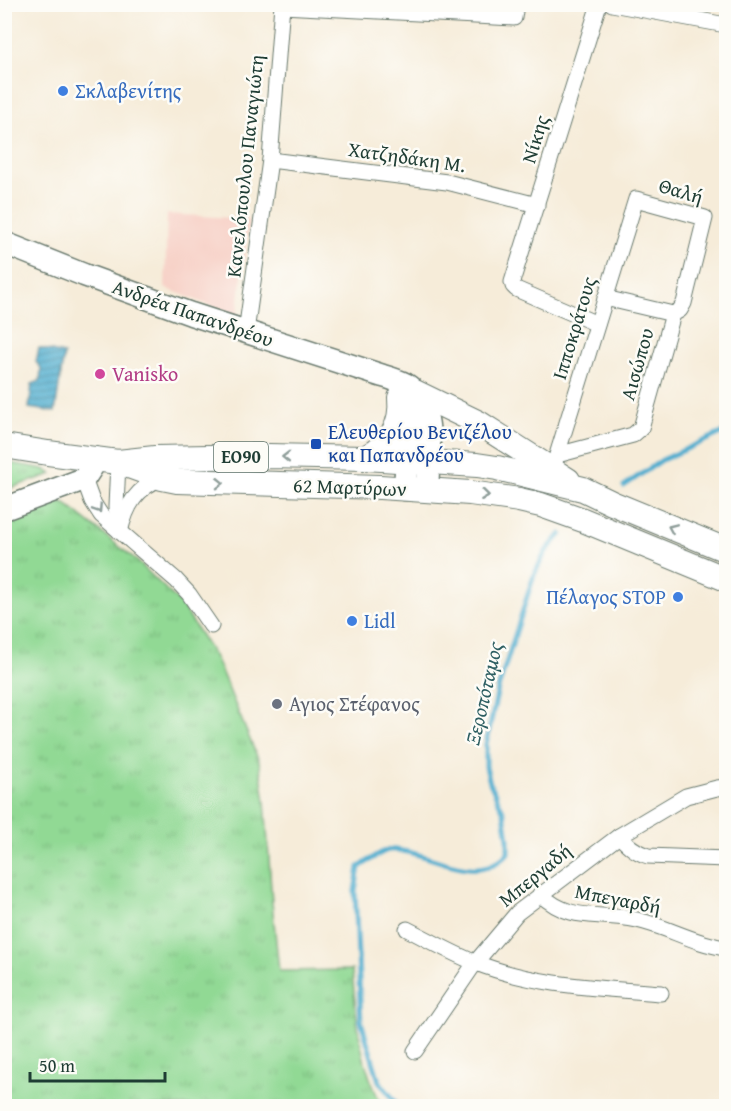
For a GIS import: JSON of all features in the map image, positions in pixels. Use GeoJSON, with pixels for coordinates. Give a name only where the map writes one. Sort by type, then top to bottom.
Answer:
{"type":"FeatureCollection","features":[{"type":"Feature","properties":{"kind":"main road","name":"Ανδρέα Παπανδρέου"},"geometry":{"type":"LineString","coordinates":[[4,243],[191,315],[383,375],[405,384],[407,395]]}},
{"type":"Feature","properties":{"kind":"main road"},"geometry":{"type":"LineString","coordinates":[[407,395],[479,423],[555,462],[583,489]]}},
{"type":"Feature","properties":{"kind":"main road"},"geometry":{"type":"LineString","coordinates":[[365,458],[378,450],[394,431],[407,395]]}},
{"type":"Feature","properties":{"kind":"main road"},"geometry":{"type":"LineString","coordinates":[[407,395],[423,406],[428,422],[417,461],[416,489]]}},
{"type":"Feature","properties":{"kind":"main road","name":"ΕΟ90"},"geometry":{"type":"LineString","coordinates":[[4,446],[48,453],[99,467]]}},
{"type":"Feature","properties":{"kind":"main road","name":"62 Μαρτύρων"},"geometry":{"type":"LineString","coordinates":[[99,467],[165,458],[269,456],[365,458],[497,468],[583,489],[726,550]]}},
{"type":"Feature","properties":{"kind":"main road"},"geometry":{"type":"LineString","coordinates":[[4,509],[99,467]]}},
{"type":"Feature","properties":{"kind":"main road","name":"62 Μαρτύρων"},"geometry":{"type":"LineString","coordinates":[[99,467],[177,481],[416,489],[498,497],[541,505],[583,520],[726,579]]}},
{"type":"Feature","properties":{"kind":"street"},"geometry":{"type":"LineString","coordinates":[[282,5],[514,18],[516,4]]}},
{"type":"Feature","properties":{"kind":"street","name":"Νίκης"},"geometry":{"type":"LineString","coordinates":[[597,324],[522,292],[513,286],[512,282],[599,4]]}},
{"type":"Feature","properties":{"kind":"street"},"geometry":{"type":"LineString","coordinates":[[612,4],[726,25]]}},
{"type":"Feature","properties":{"kind":"street","name":"Κανελόπουλου Παναγιώτη"},"geometry":{"type":"LineString","coordinates":[[246,332],[270,160],[282,5]]}},
{"type":"Feature","properties":{"kind":"street","name":"Χατζηδάκη Μ."},"geometry":{"type":"LineString","coordinates":[[270,160],[447,182],[537,205]]}},
{"type":"Feature","properties":{"kind":"street","name":"Θαλή"},"geometry":{"type":"LineString","coordinates":[[636,199],[705,218],[702,229]]}},
{"type":"Feature","properties":{"kind":"street","name":"Ιπποκράτους"},"geometry":{"type":"LineString","coordinates":[[555,462],[636,199]]}},
{"type":"Feature","properties":{"kind":"street","name":"Αισώπου"},"geometry":{"type":"LineString","coordinates":[[555,462],[638,432],[673,314],[682,307],[702,229]]}},
{"type":"Feature","properties":{"kind":"street"},"geometry":{"type":"LineString","coordinates":[[605,298],[673,314]]}},
{"type":"Feature","properties":{"kind":"street"},"geometry":{"type":"LineString","coordinates":[[99,467],[116,507],[120,532]]}},
{"type":"Feature","properties":{"kind":"street"},"geometry":{"type":"LineString","coordinates":[[99,467],[92,501],[101,515],[176,580],[189,594],[211,626]]}},
{"type":"Feature","properties":{"kind":"street"},"geometry":{"type":"LineString","coordinates":[[120,532],[131,502],[152,481],[162,478]]}},
{"type":"Feature","properties":{"kind":"street","name":"Μπεργαδή"},"geometry":{"type":"LineString","coordinates":[[415,1051],[475,963],[517,912],[619,836],[686,796],[726,787]]}},
{"type":"Feature","properties":{"kind":"street"},"geometry":{"type":"LineString","coordinates":[[619,836],[630,848],[648,856],[726,859]]}},
{"type":"Feature","properties":{"kind":"street","name":"Μπεγαρδή"},"geometry":{"type":"LineString","coordinates":[[540,894],[552,904],[569,912],[638,920],[726,948]]}},
{"type":"Feature","properties":{"kind":"street"},"geometry":{"type":"LineString","coordinates":[[407,929],[475,963],[520,976],[550,982],[661,993]]}},
{"type":"Feature","properties":{"kind":"shaded area"},"geometry":{"type":"Polygon","coordinates":[[[167,214],[249,219],[237,316],[165,288],[167,214]]]}},
{"type":"Feature","properties":{"kind":"green space"},"geometry":{"type":"Polygon","coordinates":[[[5,462],[44,469],[52,474],[5,490],[5,462]]]}},
{"type":"Feature","properties":{"kind":"green space"},"geometry":{"type":"Polygon","coordinates":[[[58,501],[64,503],[136,560],[181,604],[216,659],[259,761],[265,801],[279,971],[352,970],[357,1023],[364,1058],[375,1091],[383,1106],[5,1106],[5,520],[58,501]]]}},
{"type":"Feature","properties":{"kind":"water"},"geometry":{"type":"Polygon","coordinates":[[[39,348],[64,354],[55,412],[29,408],[32,384],[40,381],[41,368],[36,362],[39,348]]]}},
{"type":"Feature","properties":{"kind":"waterway","name":"Ξεροπόταμος"},"geometry":{"type":"LineString","coordinates":[[624,486],[662,460],[726,431]]}},
{"type":"Feature","properties":{"kind":"waterway","name":"Ξεροπόταμος"},"geometry":{"type":"LineString","coordinates":[[399,1106],[379,1081],[361,1021],[355,891],[359,867],[390,850],[471,868],[496,863],[508,853],[504,813],[490,783],[486,767],[486,744],[498,689],[534,575],[546,551],[561,534]]}},
{"type":"Feature","properties":{"kind":"place","name":"Σκλαβενίτης"},"geometry":{"type":"Point","coordinates":[63,91]}},
{"type":"Feature","properties":{"kind":"place","name":"Vanisko"},"geometry":{"type":"Point","coordinates":[100,374]}},
{"type":"Feature","properties":{"kind":"place","name":"Ελευθερίου Βενιζέλου και Παπανδρέου"},"geometry":{"type":"Point","coordinates":[316,444]}},
{"type":"Feature","properties":{"kind":"place","name":"Πέλαγος STOP"},"geometry":{"type":"Point","coordinates":[678,597]}},
{"type":"Feature","properties":{"kind":"place","name":"Lidl"},"geometry":{"type":"Point","coordinates":[352,621]}},
{"type":"Feature","properties":{"kind":"place","name":"Αγιος Στέφανος"},"geometry":{"type":"Point","coordinates":[277,704]}}]}
